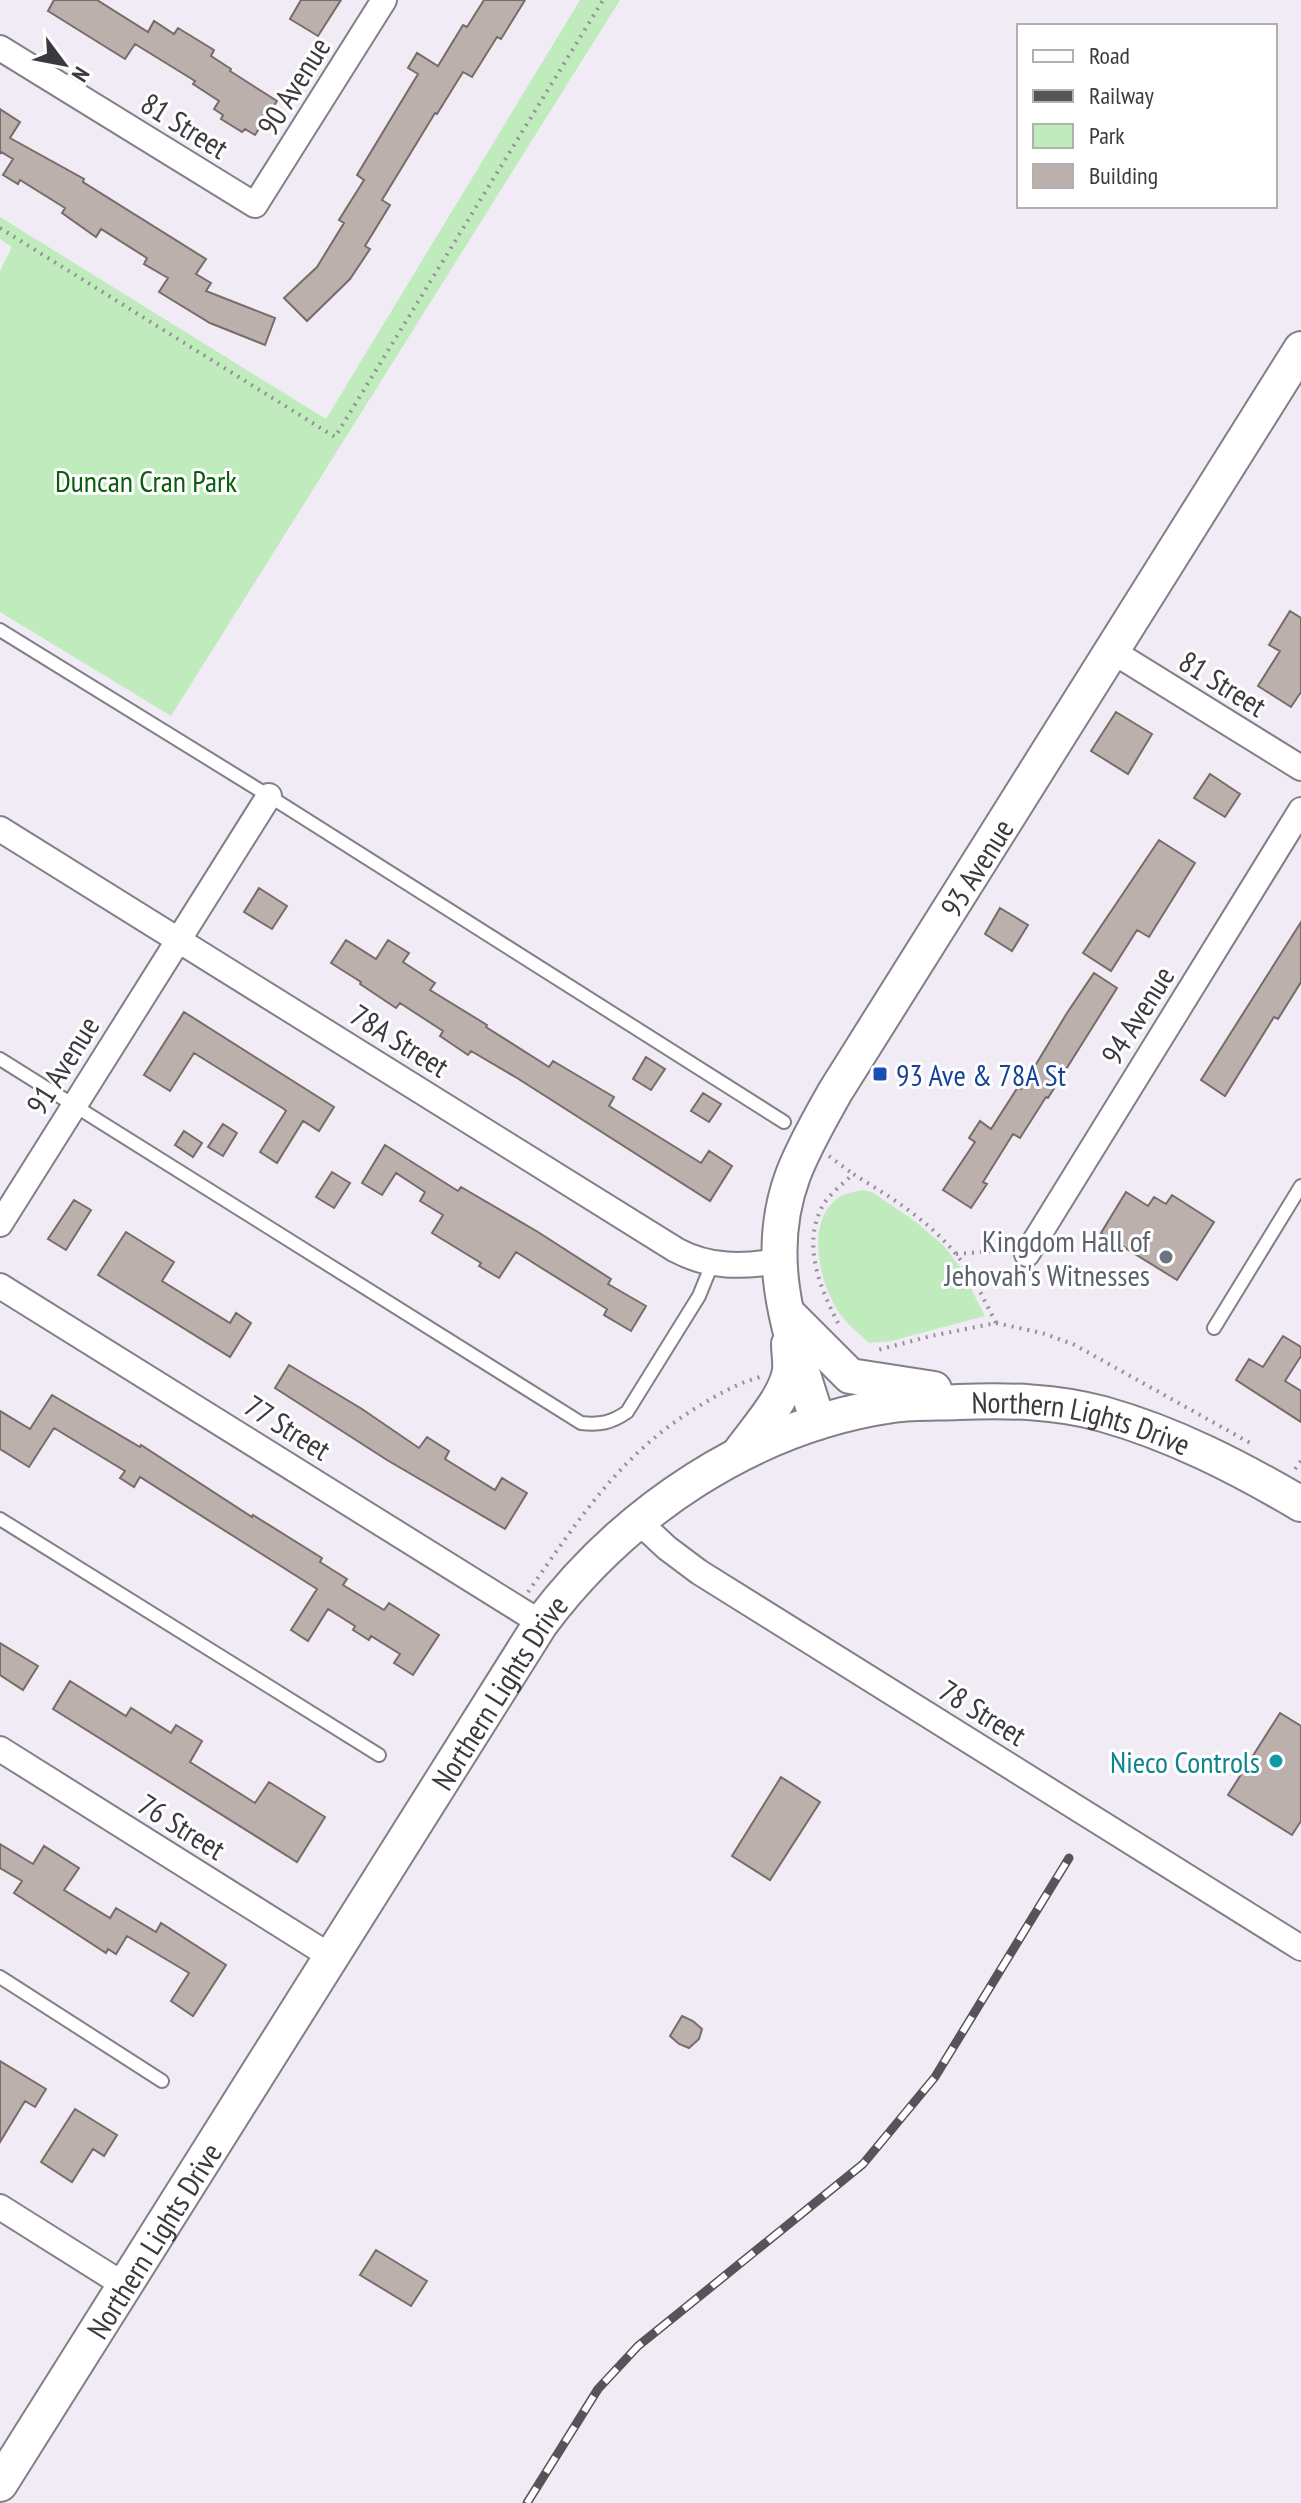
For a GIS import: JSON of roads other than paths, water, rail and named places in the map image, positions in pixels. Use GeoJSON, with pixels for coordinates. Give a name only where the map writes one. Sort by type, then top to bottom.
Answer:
{"type":"FeatureCollection","features":[{"type":"Feature","properties":{"kind":"main road","name":"93 Avenue"},"geometry":{"type":"LineString","coordinates":[[818,1422],[786,1312],[779,1261],[786,1196],[800,1158],[835,1092],[1301,349]]}},
{"type":"Feature","properties":{"kind":"main road"},"geometry":{"type":"LineString","coordinates":[[786,1312],[850,1376],[1004,1400]]}},
{"type":"Feature","properties":{"kind":"main road"},"geometry":{"type":"LineString","coordinates":[[738,1455],[788,1381],[790,1367],[786,1312]]}},
{"type":"Feature","properties":{"kind":"main road","name":"Northern Lights Drive"},"geometry":{"type":"LineString","coordinates":[[0,2484],[541,1623],[594,1559],[638,1521],[704,1474],[738,1455],[818,1422],[893,1405],[1004,1400],[1100,1413],[1169,1435],[1221,1459],[1301,1504]]}},
{"type":"Feature","properties":{"kind":"street","name":"90 Avenue"},"geometry":{"type":"LineString","coordinates":[[255,205],[384,0]]}},
{"type":"Feature","properties":{"kind":"street","name":"81 Street"},"geometry":{"type":"LineString","coordinates":[[0,48],[255,205]]}},
{"type":"Feature","properties":{"kind":"street","name":"81 Street"},"geometry":{"type":"LineString","coordinates":[[1112,651],[1301,768]]}},
{"type":"Feature","properties":{"kind":"street","name":"91 Avenue"},"geometry":{"type":"LineString","coordinates":[[0,1224],[269,796]]}},
{"type":"Feature","properties":{"kind":"street","name":"94 Avenue"},"geometry":{"type":"LineString","coordinates":[[1027,1254],[1301,810]]}},
{"type":"Feature","properties":{"kind":"street","name":"78A Street"},"geometry":{"type":"LineString","coordinates":[[0,829],[676,1250],[712,1264],[747,1266],[779,1261]]}},
{"type":"Feature","properties":{"kind":"street","name":"77 Street"},"geometry":{"type":"LineString","coordinates":[[0,1286],[541,1623]]}},
{"type":"Feature","properties":{"kind":"street","name":"78 Street"},"geometry":{"type":"LineString","coordinates":[[638,1521],[699,1572],[1301,1948]]}},
{"type":"Feature","properties":{"kind":"street","name":"76 Street"},"geometry":{"type":"LineString","coordinates":[[0,1749],[330,1956]]}},
{"type":"Feature","properties":{"kind":"street"},"geometry":{"type":"LineString","coordinates":[[0,2207],[124,2285]]}},
{"type":"Feature","properties":{"kind":"lane"},"geometry":{"type":"LineString","coordinates":[[0,630],[784,1122]]}},
{"type":"Feature","properties":{"kind":"lane"},"geometry":{"type":"LineString","coordinates":[[0,1059],[581,1423],[598,1425],[613,1422],[627,1412],[699,1296],[712,1264]]}},
{"type":"Feature","properties":{"kind":"lane"},"geometry":{"type":"LineString","coordinates":[[1214,1328],[1301,1186]]}},
{"type":"Feature","properties":{"kind":"lane"},"geometry":{"type":"LineString","coordinates":[[0,1519],[379,1755]]}},
{"type":"Feature","properties":{"kind":"lane"},"geometry":{"type":"LineString","coordinates":[[0,1977],[162,2081]]}},
{"type":"Feature","properties":{"kind":"railway"},"geometry":{"type":"LineString","coordinates":[[527,2503],[598,2389],[638,2346],[863,2164],[935,2077],[1069,1858]]}},
{"type":"Feature","properties":{"kind":"place","name":"93 Ave & 78A St"},"geometry":{"type":"Point","coordinates":[880,1074]}},
{"type":"Feature","properties":{"kind":"place","name":"Kingdom Hall of Jehovah's Witnesses"},"geometry":{"type":"Point","coordinates":[1166,1257]}},
{"type":"Feature","properties":{"kind":"place","name":"Nieco Controls"},"geometry":{"type":"Point","coordinates":[1276,1761]}},
{"type":"Feature","properties":{"kind":"park label","name":"Duncan Cran Park"},"geometry":{"type":"Point","coordinates":[146,480]}}]}
